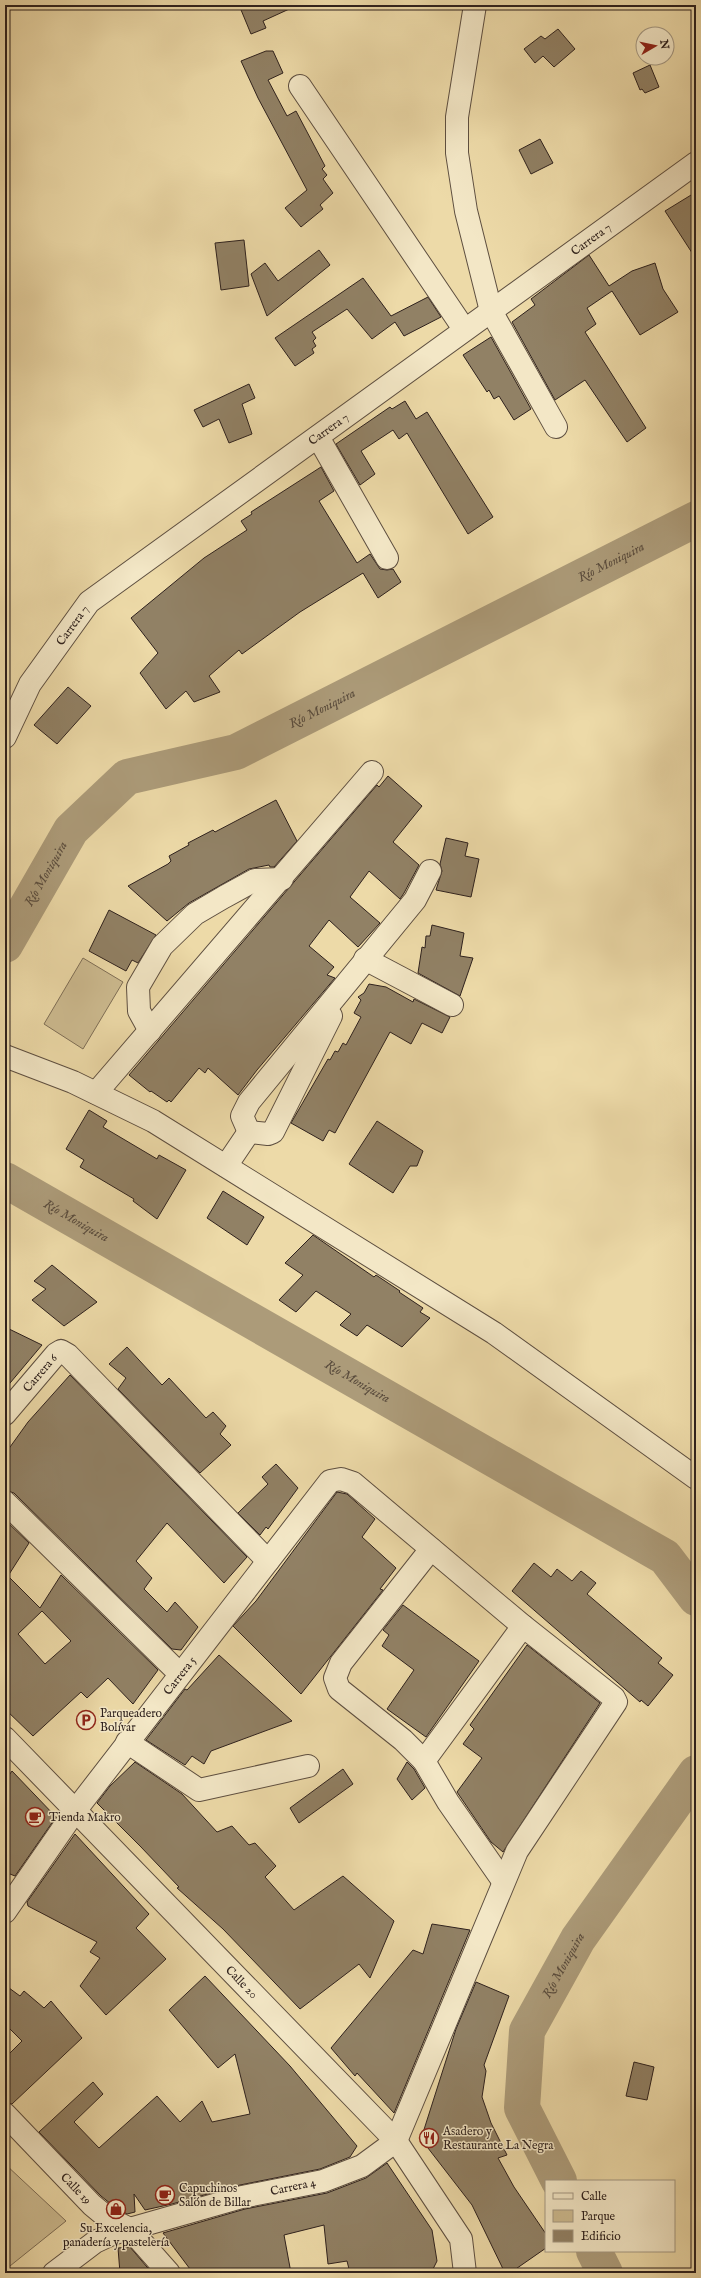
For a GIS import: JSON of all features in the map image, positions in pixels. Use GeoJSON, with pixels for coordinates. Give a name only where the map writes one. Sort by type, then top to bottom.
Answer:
{"type":"FeatureCollection","features":[{"type":"Feature","properties":{"kind":"street"},"geometry":{"type":"LineString","coordinates":[[475,5],[456,117],[457,153],[466,211],[491,311],[556,426]]}},
{"type":"Feature","properties":{"kind":"street"},"geometry":{"type":"LineString","coordinates":[[300,86],[464,329]]}},
{"type":"Feature","properties":{"kind":"street","name":"Carrera 7"},"geometry":{"type":"LineString","coordinates":[[5,737],[30,684],[89,602],[318,437],[464,329],[696,163]]}},
{"type":"Feature","properties":{"kind":"street"},"geometry":{"type":"LineString","coordinates":[[318,437],[387,558]]}},
{"type":"Feature","properties":{"kind":"street"},"geometry":{"type":"LineString","coordinates":[[96,1093],[282,879],[372,772]]}},
{"type":"Feature","properties":{"kind":"street"},"geometry":{"type":"LineString","coordinates":[[249,1132],[242,1116],[249,1102],[415,900],[430,871]]}},
{"type":"Feature","properties":{"kind":"street"},"geometry":{"type":"LineString","coordinates":[[150,1031],[139,1011],[138,987],[162,946],[195,914],[224,897],[255,880],[282,879]]}},
{"type":"Feature","properties":{"kind":"street"},"geometry":{"type":"LineString","coordinates":[[365,959],[452,1005]]}},
{"type":"Feature","properties":{"kind":"street"},"geometry":{"type":"LineString","coordinates":[[249,1132],[268,1134],[273,1132],[348,981]]}},
{"type":"Feature","properties":{"kind":"street"},"geometry":{"type":"LineString","coordinates":[[12,1058],[96,1093],[153,1121],[494,1333],[696,1478]]}},
{"type":"Feature","properties":{"kind":"street"},"geometry":{"type":"LineString","coordinates":[[226,1166],[249,1132]]}},
{"type":"Feature","properties":{"kind":"street","name":"Carrera 6"},"geometry":{"type":"LineString","coordinates":[[5,1414],[56,1354],[62,1351],[68,1355],[268,1561]]}},
{"type":"Feature","properties":{"kind":"street","name":"Carrera 5"},"geometry":{"type":"LineString","coordinates":[[5,1912],[75,1811],[127,1742],[330,1481],[341,1479],[353,1483],[432,1550]]}},
{"type":"Feature","properties":{"kind":"street"},"geometry":{"type":"LineString","coordinates":[[5,1502],[180,1674]]}},
{"type":"Feature","properties":{"kind":"street"},"geometry":{"type":"LineString","coordinates":[[396,2141],[495,1907],[503,1881],[517,1851],[616,1702],[614,1698],[522,1626],[432,1550],[342,1663],[335,1678],[339,1689],[403,1740],[424,1761],[448,1802],[503,1881]]}},
{"type":"Feature","properties":{"kind":"street"},"geometry":{"type":"LineString","coordinates":[[424,1761],[522,1626]]}},
{"type":"Feature","properties":{"kind":"street","name":"Calle 20"},"geometry":{"type":"LineString","coordinates":[[5,1738],[396,2141],[461,2239],[465,2273]]}},
{"type":"Feature","properties":{"kind":"street"},"geometry":{"type":"LineString","coordinates":[[127,1742],[199,1790],[308,1766]]}},
{"type":"Feature","properties":{"kind":"street","name":"Calle 19"},"geometry":{"type":"LineString","coordinates":[[5,2114],[92,2205],[109,2219],[130,2229],[169,2273]]}},
{"type":"Feature","properties":{"kind":"street","name":"Carrera 4"},"geometry":{"type":"LineString","coordinates":[[54,2273],[95,2242],[112,2234],[242,2197],[322,2180],[362,2166],[396,2141]]}},
{"type":"Feature","properties":{"kind":"green space"},"geometry":{"type":"Polygon","coordinates":[[[83,958],[123,982],[83,1049],[44,1024],[83,958]]]}},
{"type":"Feature","properties":{"kind":"green space"},"geometry":{"type":"Polygon","coordinates":[[[5,2164],[66,2221],[5,2270],[5,2164]]]}},
{"type":"Feature","properties":{"kind":"building"},"geometry":{"type":"Polygon","coordinates":[[[239,5],[298,5],[263,21],[266,28],[251,34],[239,5]]]}},
{"type":"Feature","properties":{"kind":"building"},"geometry":{"type":"Polygon","coordinates":[[[558,29],[575,49],[554,67],[543,56],[535,63],[524,49],[541,36],[545,39],[558,29]]]}},
{"type":"Feature","properties":{"kind":"building"},"geometry":{"type":"Polygon","coordinates":[[[266,51],[273,51],[283,73],[268,80],[287,116],[296,111],[325,166],[322,169],[327,175],[323,179],[333,193],[320,205],[323,209],[301,227],[285,208],[307,190],[258,98],[241,61],[266,51]]]}},
{"type":"Feature","properties":{"kind":"building"},"geometry":{"type":"Polygon","coordinates":[[[650,66],[659,87],[645,93],[642,89],[640,90],[633,73],[650,66]]]}},
{"type":"Feature","properties":{"kind":"building"},"geometry":{"type":"Polygon","coordinates":[[[540,139],[553,163],[531,174],[519,150],[540,139]]]}},
{"type":"Feature","properties":{"kind":"building"},"geometry":{"type":"Polygon","coordinates":[[[696,192],[696,259],[665,211],[696,192]]]}},
{"type":"Feature","properties":{"kind":"building"},"geometry":{"type":"Polygon","coordinates":[[[244,240],[249,286],[221,290],[215,243],[244,240]]]}},
{"type":"Feature","properties":{"kind":"building"},"geometry":{"type":"Polygon","coordinates":[[[319,250],[330,265],[267,316],[251,274],[265,263],[278,281],[319,250]]]}},
{"type":"Feature","properties":{"kind":"building"},"geometry":{"type":"Polygon","coordinates":[[[589,255],[609,286],[632,271],[655,263],[663,289],[678,312],[640,335],[612,291],[587,308],[596,324],[585,332],[646,428],[627,442],[585,380],[555,400],[512,322],[535,305],[531,299],[589,255]]]}},
{"type":"Feature","properties":{"kind":"building"},"geometry":{"type":"Polygon","coordinates":[[[363,278],[391,316],[428,297],[441,317],[404,336],[395,322],[372,339],[347,309],[312,332],[316,338],[313,341],[316,346],[312,349],[314,353],[295,366],[275,338],[363,278]]]}},
{"type":"Feature","properties":{"kind":"building"},"geometry":{"type":"Polygon","coordinates":[[[491,337],[531,409],[514,420],[499,396],[494,399],[489,390],[487,392],[463,355],[491,337]]]}},
{"type":"Feature","properties":{"kind":"building"},"geometry":{"type":"Polygon","coordinates":[[[249,384],[255,398],[242,404],[252,434],[229,443],[219,419],[203,427],[194,410],[249,384]]]}},
{"type":"Feature","properties":{"kind":"building"},"geometry":{"type":"Polygon","coordinates":[[[405,401],[416,419],[427,412],[493,517],[468,534],[407,433],[399,439],[393,430],[361,451],[375,474],[360,485],[336,444],[390,407],[392,409],[405,401]]]}},
{"type":"Feature","properties":{"kind":"building"},"geometry":{"type":"Polygon","coordinates":[[[321,467],[334,491],[319,501],[357,563],[370,554],[380,569],[393,569],[401,582],[378,598],[363,573],[300,612],[242,654],[239,650],[209,676],[220,692],[194,702],[186,691],[166,709],[140,673],[158,653],[131,618],[204,558],[247,530],[241,521],[252,514],[251,512],[321,467]]]}},
{"type":"Feature","properties":{"kind":"building"},"geometry":{"type":"Polygon","coordinates":[[[68,687],[91,706],[57,744],[34,725],[68,687]]]}},
{"type":"Feature","properties":{"kind":"building"},"geometry":{"type":"Polygon","coordinates":[[[388,776],[422,806],[393,842],[419,865],[400,899],[369,871],[350,897],[380,923],[358,947],[329,920],[309,946],[334,967],[327,975],[335,978],[257,1070],[238,1095],[208,1068],[205,1073],[199,1068],[171,1102],[169,1100],[167,1102],[151,1091],[150,1092],[129,1075],[377,785],[379,787],[388,776]]]}},
{"type":"Feature","properties":{"kind":"building"},"geometry":{"type":"Polygon","coordinates":[[[276,800],[297,841],[274,867],[270,867],[269,865],[249,869],[189,903],[167,921],[128,886],[168,864],[171,861],[169,856],[189,845],[188,843],[213,830],[215,832],[276,800]]]}},
{"type":"Feature","properties":{"kind":"building"},"geometry":{"type":"Polygon","coordinates":[[[446,838],[468,843],[465,856],[479,859],[471,897],[436,890],[442,871],[440,864],[446,838]]]}},
{"type":"Feature","properties":{"kind":"building"},"geometry":{"type":"Polygon","coordinates":[[[109,910],[156,935],[138,963],[132,960],[126,971],[89,951],[109,910]]]}},
{"type":"Feature","properties":{"kind":"building"},"geometry":{"type":"Polygon","coordinates":[[[432,925],[464,933],[460,956],[473,958],[460,996],[418,973],[422,947],[425,948],[426,936],[430,936],[432,925]]]}},
{"type":"Feature","properties":{"kind":"building"},"geometry":{"type":"Polygon","coordinates":[[[369,984],[386,987],[413,1002],[414,999],[450,1017],[442,1033],[422,1023],[411,1044],[390,1032],[335,1133],[329,1130],[323,1141],[291,1123],[328,1059],[330,1060],[335,1051],[338,1052],[343,1043],[346,1045],[361,1017],[354,1013],[361,1000],[358,997],[364,993],[369,984]]]}},
{"type":"Feature","properties":{"kind":"building"},"geometry":{"type":"Polygon","coordinates":[[[89,1110],[107,1121],[103,1127],[157,1159],[159,1155],[186,1170],[157,1219],[133,1201],[134,1199],[80,1167],[84,1160],[66,1149],[89,1110]]]}},
{"type":"Feature","properties":{"kind":"building"},"geometry":{"type":"Polygon","coordinates":[[[377,1121],[423,1151],[417,1166],[410,1166],[393,1193],[349,1164],[377,1121]]]}},
{"type":"Feature","properties":{"kind":"building"},"geometry":{"type":"Polygon","coordinates":[[[223,1191],[264,1217],[247,1245],[207,1218],[223,1191]]]}},
{"type":"Feature","properties":{"kind":"building"},"geometry":{"type":"Polygon","coordinates":[[[313,1235],[374,1277],[376,1275],[400,1291],[399,1292],[423,1308],[420,1312],[430,1318],[402,1347],[367,1325],[357,1336],[340,1325],[351,1314],[316,1291],[296,1312],[279,1300],[303,1275],[285,1263],[313,1235]]]}},
{"type":"Feature","properties":{"kind":"building"},"geometry":{"type":"Polygon","coordinates":[[[52,1265],[97,1302],[64,1326],[32,1300],[46,1289],[34,1281],[52,1265]]]}},
{"type":"Feature","properties":{"kind":"building"},"geometry":{"type":"Polygon","coordinates":[[[5,1327],[42,1345],[5,1389],[5,1327]]]}},
{"type":"Feature","properties":{"kind":"building"},"geometry":{"type":"Polygon","coordinates":[[[127,1347],[162,1385],[169,1378],[206,1418],[213,1412],[226,1426],[220,1434],[231,1445],[200,1473],[118,1389],[126,1378],[109,1364],[127,1347]]]}},
{"type":"Feature","properties":{"kind":"building"},"geometry":{"type":"Polygon","coordinates":[[[70,1375],[247,1557],[224,1583],[167,1523],[136,1561],[152,1578],[144,1589],[167,1612],[175,1602],[198,1627],[181,1650],[172,1649],[14,1493],[5,1490],[5,1454],[28,1422],[70,1375]]]}},
{"type":"Feature","properties":{"kind":"building"},"geometry":{"type":"Polygon","coordinates":[[[276,1464],[298,1488],[268,1529],[266,1527],[260,1535],[238,1513],[268,1484],[262,1477],[276,1464]]]}},
{"type":"Feature","properties":{"kind":"building"},"geometry":{"type":"Polygon","coordinates":[[[337,1492],[347,1494],[375,1519],[362,1537],[396,1568],[380,1589],[383,1590],[301,1694],[233,1626],[256,1601],[337,1492]]]}},
{"type":"Feature","properties":{"kind":"building"},"geometry":{"type":"Polygon","coordinates":[[[5,1520],[29,1543],[8,1576],[40,1608],[61,1575],[158,1670],[133,1704],[108,1678],[87,1698],[81,1692],[33,1736],[5,1709],[5,1520]],[[42,1611],[18,1634],[45,1664],[71,1641],[42,1611]]]}},
{"type":"Feature","properties":{"kind":"building"},"geometry":{"type":"Polygon","coordinates":[[[534,1563],[551,1577],[557,1569],[572,1581],[581,1571],[596,1583],[587,1594],[662,1658],[658,1663],[673,1675],[648,1706],[641,1700],[640,1702],[512,1591],[534,1563]]]}},
{"type":"Feature","properties":{"kind":"building"},"geometry":{"type":"Polygon","coordinates":[[[403,1605],[479,1661],[426,1737],[387,1709],[414,1670],[382,1646],[389,1635],[383,1630],[403,1605]]]}},
{"type":"Feature","properties":{"kind":"building"},"geometry":{"type":"Polygon","coordinates":[[[527,1645],[600,1703],[503,1852],[491,1842],[457,1792],[482,1758],[463,1744],[474,1729],[470,1725],[527,1645]]]}},
{"type":"Feature","properties":{"kind":"building"},"geometry":{"type":"Polygon","coordinates":[[[219,1655],[292,1721],[211,1751],[204,1764],[192,1756],[185,1765],[146,1740],[185,1689],[187,1690],[219,1655]]]}},
{"type":"Feature","properties":{"kind":"building"},"geometry":{"type":"Polygon","coordinates":[[[135,1762],[182,1794],[217,1832],[232,1826],[249,1845],[255,1843],[276,1866],[265,1877],[294,1910],[343,1876],[394,1921],[370,1978],[359,1964],[300,2009],[223,1929],[177,1888],[179,1887],[97,1803],[110,1786],[135,1762]]]}},
{"type":"Feature","properties":{"kind":"building"},"geometry":{"type":"Polygon","coordinates":[[[407,1762],[414,1769],[425,1788],[412,1800],[397,1779],[407,1762]]]}},
{"type":"Feature","properties":{"kind":"building"},"geometry":{"type":"Polygon","coordinates":[[[343,1769],[353,1784],[299,1823],[290,1808],[343,1769]]]}},
{"type":"Feature","properties":{"kind":"building"},"geometry":{"type":"Polygon","coordinates":[[[12,1771],[56,1817],[15,1876],[5,1872],[5,1781],[12,1771]]]}},
{"type":"Feature","properties":{"kind":"building"},"geometry":{"type":"Polygon","coordinates":[[[75,1834],[149,1914],[136,1928],[166,1959],[106,2015],[80,1986],[100,1958],[90,1952],[97,1942],[28,1906],[27,1902],[75,1834]]]}},
{"type":"Feature","properties":{"kind":"building"},"geometry":{"type":"Polygon","coordinates":[[[432,1924],[470,1930],[394,2113],[357,2073],[355,2076],[331,2048],[413,1950],[423,1954],[432,1924]]]}},
{"type":"Feature","properties":{"kind":"building"},"geometry":{"type":"Polygon","coordinates":[[[205,1976],[290,2066],[357,2146],[350,2157],[320,2169],[240,2185],[145,2210],[134,2194],[135,2212],[127,2214],[116,2208],[101,2196],[39,2132],[93,2082],[103,2094],[74,2122],[99,2148],[157,2096],[180,2122],[202,2101],[212,2122],[250,2114],[235,2054],[218,2068],[169,2010],[205,1976]]]}},
{"type":"Feature","properties":{"kind":"building"},"geometry":{"type":"Polygon","coordinates":[[[476,1982],[509,1996],[484,2065],[486,2071],[482,2097],[491,2123],[507,2155],[498,2158],[514,2187],[545,2233],[545,2249],[510,2273],[505,2273],[472,2205],[421,2139],[456,2029],[476,1982]]]}},
{"type":"Feature","properties":{"kind":"building"},"geometry":{"type":"Polygon","coordinates":[[[5,1985],[20,1996],[24,1991],[44,2008],[51,2001],[82,2038],[12,2104],[5,2102],[5,2058],[22,2041],[5,2024],[5,1985]]]}},
{"type":"Feature","properties":{"kind":"building"},"geometry":{"type":"Polygon","coordinates":[[[634,2062],[654,2067],[647,2100],[626,2096],[634,2062]]]}},
{"type":"Feature","properties":{"kind":"building"},"geometry":{"type":"Polygon","coordinates":[[[387,2163],[432,2230],[437,2261],[431,2273],[350,2273],[347,2261],[328,2264],[324,2225],[284,2235],[291,2273],[193,2273],[163,2233],[245,2209],[327,2193],[366,2178],[387,2163]]]}},
{"type":"Feature","properties":{"kind":"building"},"geometry":{"type":"Polygon","coordinates":[[[130,2247],[152,2273],[120,2273],[118,2248],[130,2247]]]}},
{"type":"Feature","properties":{"kind":"waterway","name":"Río Moniquira"},"geometry":{"type":"LineString","coordinates":[[5,945],[71,830],[127,777],[236,752],[696,519]]}},
{"type":"Feature","properties":{"kind":"waterway","name":"Río Moniquira"},"geometry":{"type":"LineString","coordinates":[[5,1180],[665,1557],[696,1598]]}},
{"type":"Feature","properties":{"kind":"waterway","name":"Río Moniquira"},"geometry":{"type":"LineString","coordinates":[[558,2180],[522,2108],[527,2031],[578,1939],[696,1773]]}},
{"type":"Feature","properties":{"kind":"waterway","name":"Río Moniquira"},"geometry":{"type":"LineString","coordinates":[[594,2252],[605,2273]]}},
{"type":"Feature","properties":{"kind":"place","name":"Parqueadero Bolívar"},"geometry":{"type":"Point","coordinates":[86,1720]}},
{"type":"Feature","properties":{"kind":"place","name":"Tienda Makro"},"geometry":{"type":"Point","coordinates":[35,1817]}},
{"type":"Feature","properties":{"kind":"place","name":"Asadero y Restaurante La Negra"},"geometry":{"type":"Point","coordinates":[429,2138]}},
{"type":"Feature","properties":{"kind":"place","name":"Capuchinos Salón de Billar"},"geometry":{"type":"Point","coordinates":[165,2195]}},
{"type":"Feature","properties":{"kind":"place","name":"Su Excelencia, panadería y pastelería"},"geometry":{"type":"Point","coordinates":[116,2209]}}]}
